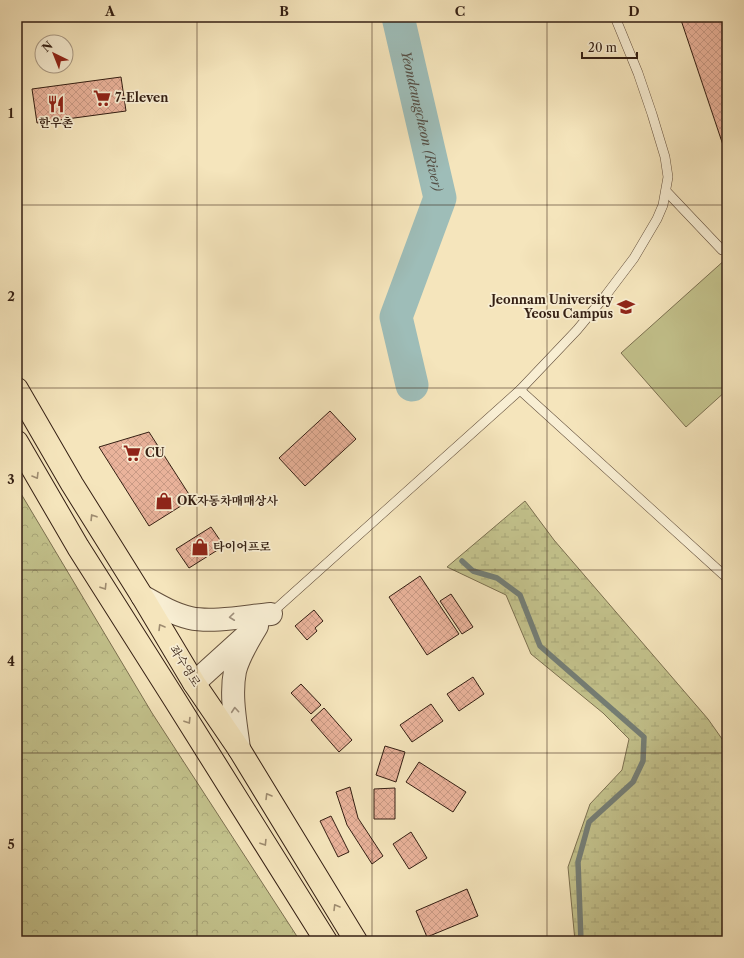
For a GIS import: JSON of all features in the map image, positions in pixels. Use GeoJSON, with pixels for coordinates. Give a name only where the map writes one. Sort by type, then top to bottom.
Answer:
{"type":"FeatureCollection","features":[{"type":"Feature","properties":{"kind":"main road","name":"좌수영로"},"geometry":{"type":"LineString","coordinates":[[17,389],[72,484],[194,682],[239,749],[356,941]]}},
{"type":"Feature","properties":{"kind":"main road"},"geometry":{"type":"LineString","coordinates":[[17,442],[78,546],[326,941]]}},
{"type":"Feature","properties":{"kind":"main road"},"geometry":{"type":"LineString","coordinates":[[175,700],[194,682]]}},
{"type":"Feature","properties":{"kind":"street"},"geometry":{"type":"LineString","coordinates":[[142,596],[160,607],[192,618],[209,619],[268,616]]}},
{"type":"Feature","properties":{"kind":"street"},"geometry":{"type":"LineString","coordinates":[[194,682],[268,616]]}},
{"type":"Feature","properties":{"kind":"street"},"geometry":{"type":"LineString","coordinates":[[239,749],[233,685],[236,669],[244,648],[268,616]]}},
{"type":"Feature","properties":{"kind":"lane"},"geometry":{"type":"LineString","coordinates":[[268,616],[520,390],[577,330],[611,289],[634,258],[657,219],[663,205],[668,177],[665,157],[638,73],[615,17]]}},
{"type":"Feature","properties":{"kind":"lane"},"geometry":{"type":"LineString","coordinates":[[666,191],[722,250]]}},
{"type":"Feature","properties":{"kind":"lane"},"geometry":{"type":"LineString","coordinates":[[520,390],[727,578]]}},
{"type":"Feature","properties":{"kind":"green space"},"geometry":{"type":"Polygon","coordinates":[[[727,258],[727,390],[686,427],[621,353],[727,258]]]}},
{"type":"Feature","properties":{"kind":"green space"},"geometry":{"type":"Polygon","coordinates":[[[17,487],[152,713],[300,941],[17,941],[17,487]]]}},
{"type":"Feature","properties":{"kind":"green space"},"geometry":{"type":"Polygon","coordinates":[[[525,501],[554,540],[708,719],[727,746],[727,941],[575,941],[568,867],[590,804],[622,770],[629,739],[603,713],[531,654],[506,595],[447,567],[525,501]]]}},
{"type":"Feature","properties":{"kind":"building"},"geometry":{"type":"Polygon","coordinates":[[[680,17],[727,17],[727,157],[680,17]]]}},
{"type":"Feature","properties":{"kind":"building"},"geometry":{"type":"Polygon","coordinates":[[[121,77],[126,111],[37,123],[32,89],[121,77]]]}},
{"type":"Feature","properties":{"kind":"building"},"geometry":{"type":"Polygon","coordinates":[[[330,411],[356,439],[305,486],[279,458],[330,411]]]}},
{"type":"Feature","properties":{"kind":"building"},"geometry":{"type":"Polygon","coordinates":[[[149,432],[192,499],[149,526],[99,447],[149,432]]]}},
{"type":"Feature","properties":{"kind":"building","name":"타이어프로"},"geometry":{"type":"Polygon","coordinates":[[[211,527],[224,546],[189,568],[176,549],[211,527]]]}},
{"type":"Feature","properties":{"kind":"building"},"geometry":{"type":"Polygon","coordinates":[[[420,576],[459,634],[427,655],[389,597],[420,576]]]}},
{"type":"Feature","properties":{"kind":"building"},"geometry":{"type":"Polygon","coordinates":[[[451,594],[473,627],[462,634],[440,601],[451,594]]]}},
{"type":"Feature","properties":{"kind":"building"},"geometry":{"type":"Polygon","coordinates":[[[314,610],[323,621],[315,628],[317,631],[307,640],[295,626],[314,610]]]}},
{"type":"Feature","properties":{"kind":"building"},"geometry":{"type":"Polygon","coordinates":[[[473,677],[484,694],[459,711],[447,694],[473,677]]]}},
{"type":"Feature","properties":{"kind":"building"},"geometry":{"type":"Polygon","coordinates":[[[301,684],[321,705],[311,714],[291,693],[301,684]]]}},
{"type":"Feature","properties":{"kind":"building"},"geometry":{"type":"Polygon","coordinates":[[[431,704],[443,721],[412,742],[400,725],[431,704]]]}},
{"type":"Feature","properties":{"kind":"building"},"geometry":{"type":"Polygon","coordinates":[[[324,708],[352,740],[339,752],[311,720],[324,708]]]}},
{"type":"Feature","properties":{"kind":"building"},"geometry":{"type":"Polygon","coordinates":[[[385,746],[405,752],[396,782],[376,775],[385,746]]]}},
{"type":"Feature","properties":{"kind":"building"},"geometry":{"type":"Polygon","coordinates":[[[419,762],[466,792],[453,812],[406,782],[419,762]]]}},
{"type":"Feature","properties":{"kind":"building"},"geometry":{"type":"Polygon","coordinates":[[[350,787],[358,818],[383,856],[372,864],[347,825],[336,792],[350,787]]]}},
{"type":"Feature","properties":{"kind":"building"},"geometry":{"type":"Polygon","coordinates":[[[395,788],[395,819],[374,819],[374,789],[395,788]]]}},
{"type":"Feature","properties":{"kind":"building"},"geometry":{"type":"Polygon","coordinates":[[[331,816],[349,852],[338,857],[320,821],[331,816]]]}},
{"type":"Feature","properties":{"kind":"building"},"geometry":{"type":"Polygon","coordinates":[[[411,832],[427,858],[409,869],[393,844],[411,832]]]}},
{"type":"Feature","properties":{"kind":"building"},"geometry":{"type":"Polygon","coordinates":[[[467,889],[478,916],[427,937],[416,911],[467,889]]]}},
{"type":"Feature","properties":{"kind":"waterway","name":"Yeondeungcheon (River)"},"geometry":{"type":"LineString","coordinates":[[398,17],[440,198],[396,317],[412,385]]}},
{"type":"Feature","properties":{"kind":"waterway","name":"Yeondeungcheon (River)"},"geometry":{"type":"LineString","coordinates":[[462,561],[473,571],[497,578],[520,595],[540,646],[644,737],[643,761],[633,782],[589,822],[578,862],[581,941]]}},
{"type":"Feature","properties":{"kind":"place","name":"7-Eleven"},"geometry":{"type":"Point","coordinates":[102,98]}},
{"type":"Feature","properties":{"kind":"place","name":"한우촌"},"geometry":{"type":"Point","coordinates":[56,104]}},
{"type":"Feature","properties":{"kind":"place","name":"Jeonnam University Yeosu Campus"},"geometry":{"type":"Point","coordinates":[626,307]}},
{"type":"Feature","properties":{"kind":"place","name":"CU"},"geometry":{"type":"Point","coordinates":[132,453]}},
{"type":"Feature","properties":{"kind":"place","name":"OK자동차매매상사"},"geometry":{"type":"Point","coordinates":[164,501]}},
{"type":"Feature","properties":{"kind":"place","name":"타이어프로"},"geometry":{"type":"Point","coordinates":[200,547]}}]}
